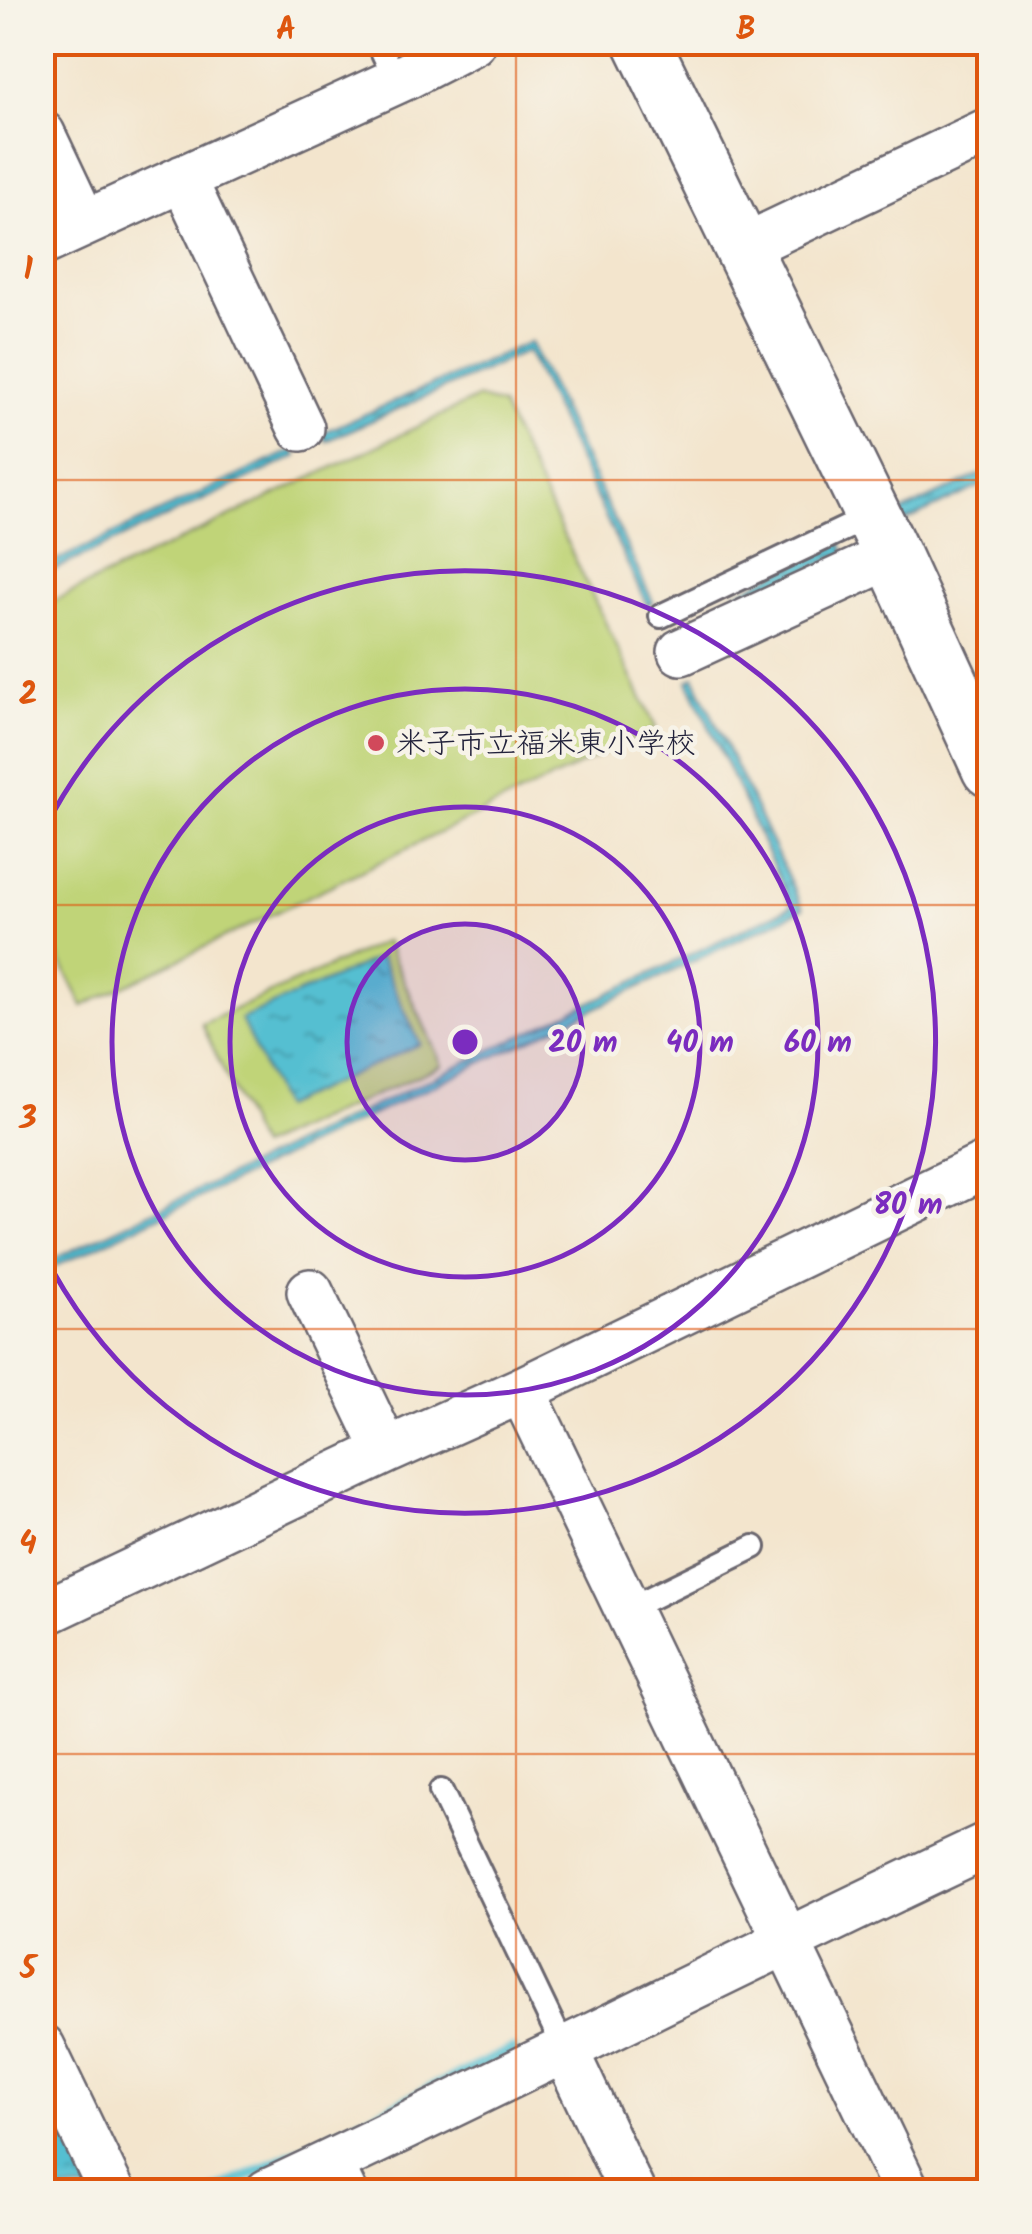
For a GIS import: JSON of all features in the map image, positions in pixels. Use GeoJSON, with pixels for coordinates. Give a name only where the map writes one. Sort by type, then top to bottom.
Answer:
{"type":"FeatureCollection","features":[{"type":"Feature","properties":{"kind":"street"},"geometry":{"type":"LineString","coordinates":[[42,242],[183,178],[387,62],[473,42]]}},
{"type":"Feature","properties":{"kind":"street"},"geometry":{"type":"LineString","coordinates":[[642,42],[883,537],[990,769]]}},
{"type":"Feature","properties":{"kind":"street"},"geometry":{"type":"LineString","coordinates":[[742,248],[990,130]]}},
{"type":"Feature","properties":{"kind":"street"},"geometry":{"type":"LineString","coordinates":[[42,134],[84,223]]}},
{"type":"Feature","properties":{"kind":"street"},"geometry":{"type":"LineString","coordinates":[[183,178],[301,428]]}},
{"type":"Feature","properties":{"kind":"street"},"geometry":{"type":"LineString","coordinates":[[671,634],[883,537]]}},
{"type":"Feature","properties":{"kind":"street"},"geometry":{"type":"LineString","coordinates":[[42,1614],[522,1390],[990,1162]]}},
{"type":"Feature","properties":{"kind":"street"},"geometry":{"type":"LineString","coordinates":[[310,1292],[386,1451]]}},
{"type":"Feature","properties":{"kind":"street"},"geometry":{"type":"LineString","coordinates":[[522,1390],[907,2192]]}},
{"type":"Feature","properties":{"kind":"street"},"geometry":{"type":"LineString","coordinates":[[268,2192],[348,2175],[564,2048],[990,1844]]}},
{"type":"Feature","properties":{"kind":"street"},"geometry":{"type":"LineString","coordinates":[[42,2046],[112,2192]]}},
{"type":"Feature","properties":{"kind":"street"},"geometry":{"type":"LineString","coordinates":[[564,2048],[632,2192]]}},
{"type":"Feature","properties":{"kind":"lane"},"geometry":{"type":"LineString","coordinates":[[628,1609],[754,1547]]}},
{"type":"Feature","properties":{"kind":"lane"},"geometry":{"type":"LineString","coordinates":[[441,1791],[564,2048]]}},
{"type":"Feature","properties":{"kind":"green space"},"geometry":{"type":"Polygon","coordinates":[[[477,398],[501,405],[656,728],[83,1006],[43,925],[43,606],[477,398]]]}},
{"type":"Feature","properties":{"kind":"green space"},"geometry":{"type":"Polygon","coordinates":[[[386,941],[442,1065],[259,1147],[202,1024],[386,941]]]}},
{"type":"Feature","properties":{"kind":"water"},"geometry":{"type":"Polygon","coordinates":[[[530,342],[653,602],[647,605],[527,351],[326,441],[322,433],[530,342]]]}},
{"type":"Feature","properties":{"kind":"water"},"geometry":{"type":"Polygon","coordinates":[[[293,450],[297,456],[43,575],[43,567],[293,450]]]}},
{"type":"Feature","properties":{"kind":"water"},"geometry":{"type":"Polygon","coordinates":[[[989,470],[989,482],[897,525],[893,516],[989,470]]]}},
{"type":"Feature","properties":{"kind":"water"},"geometry":{"type":"Polygon","coordinates":[[[840,542],[845,553],[721,611],[717,602],[840,542]]]}},
{"type":"Feature","properties":{"kind":"water"},"geometry":{"type":"Polygon","coordinates":[[[694,677],[803,909],[43,1272],[43,1264],[792,906],[688,681],[694,677]]]}},
{"type":"Feature","properties":{"kind":"water"},"geometry":{"type":"Polygon","coordinates":[[[380,957],[420,1044],[282,1107],[241,1019],[380,957]]]}},
{"type":"Feature","properties":{"kind":"water"},"geometry":{"type":"Polygon","coordinates":[[[42,2088],[92,2191],[53,2191],[43,2169],[42,2088]]]}},
{"type":"Feature","properties":{"kind":"waterway"},"geometry":{"type":"LineString","coordinates":[[481,54],[504,42]]}},
{"type":"Feature","properties":{"kind":"waterway"},"geometry":{"type":"LineString","coordinates":[[214,2192],[512,2050]]}},
{"type":"Feature","properties":{"kind":"place","name":"米子市立福米東小学校"},"geometry":{"type":"Point","coordinates":[376,743]}}]}
